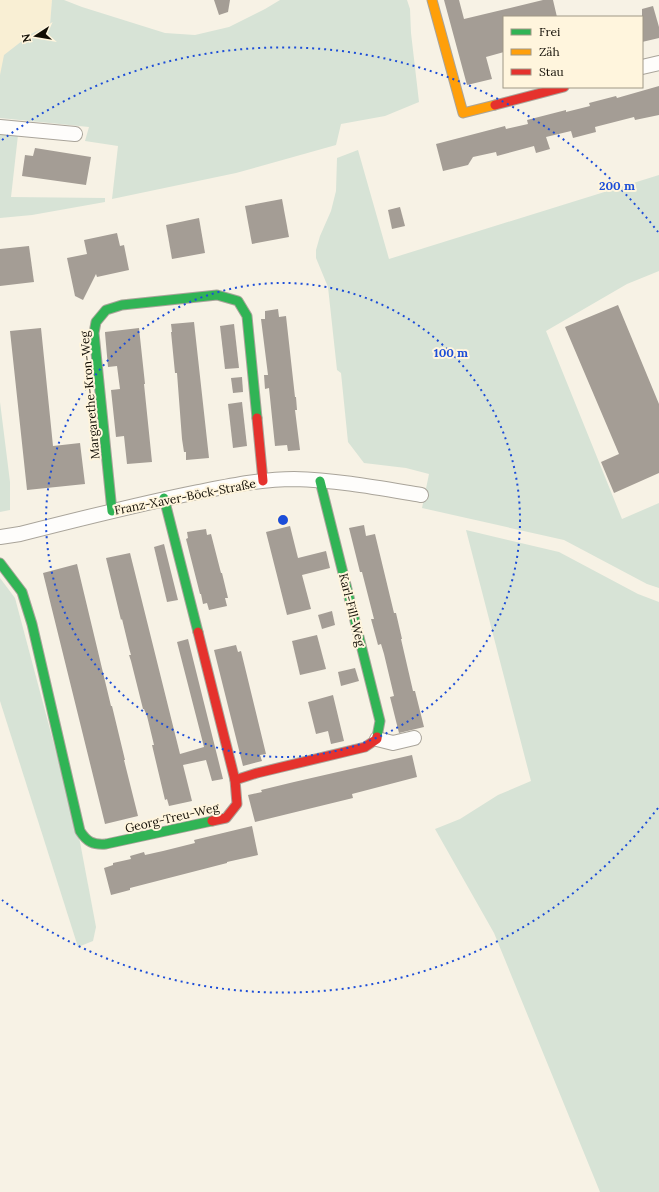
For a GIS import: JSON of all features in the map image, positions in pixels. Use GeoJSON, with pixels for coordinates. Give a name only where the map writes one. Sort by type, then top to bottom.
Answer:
{"type":"FeatureCollection","features":[{"type":"Feature","properties":{"kind":"street"},"geometry":{"type":"LineString","coordinates":[[432,0],[462,113],[560,88]]}},
{"type":"Feature","properties":{"kind":"street"},"geometry":{"type":"LineString","coordinates":[[643,67],[659,63]]}},
{"type":"Feature","properties":{"kind":"street"},"geometry":{"type":"LineString","coordinates":[[0,127],[75,134]]}},
{"type":"Feature","properties":{"kind":"street","name":"Margarethe-Kron-Weg"},"geometry":{"type":"LineString","coordinates":[[112,511],[94,333],[96,322],[106,310],[122,305],[217,295],[238,301],[247,316],[263,482]]}},
{"type":"Feature","properties":{"kind":"street","name":"Franz-Xaver-Böck-Straße"},"geometry":{"type":"LineString","coordinates":[[0,537],[20,534],[164,498],[217,488],[293,479],[350,484],[421,495]]}},
{"type":"Feature","properties":{"kind":"street","name":"Karl-Fill-Weg"},"geometry":{"type":"LineString","coordinates":[[320,481],[380,721],[377,739]]}},
{"type":"Feature","properties":{"kind":"street","name":"Georg-Treu-Weg"},"geometry":{"type":"LineString","coordinates":[[0,563],[22,592],[32,624],[80,831],[85,840],[94,845],[106,844],[226,818],[237,804],[235,780],[164,498]]}},
{"type":"Feature","properties":{"kind":"street"},"geometry":{"type":"LineString","coordinates":[[235,780],[257,773],[365,747],[377,739],[393,743],[414,738]]}},
{"type":"Feature","properties":{"kind":"shaded area"},"geometry":{"type":"Polygon","coordinates":[[[0,0],[52,0],[50,25],[31,34],[0,75],[0,0]]]}},
{"type":"Feature","properties":{"kind":"green space"},"geometry":{"type":"Polygon","coordinates":[[[52,0],[64,0],[165,33],[195,35],[229,27],[280,0],[407,0],[410,9],[411,33],[419,102],[385,116],[341,124],[336,145],[236,173],[112,199],[118,146],[85,141],[89,127],[0,118],[0,75],[4,55],[31,34],[50,25],[52,0]]]}},
{"type":"Feature","properties":{"kind":"green space"},"geometry":{"type":"Polygon","coordinates":[[[0,134],[18,135],[11,197],[105,198],[105,202],[32,215],[0,218],[0,134]]]}},
{"type":"Feature","properties":{"kind":"green space"},"geometry":{"type":"Polygon","coordinates":[[[358,150],[389,259],[659,175],[659,271],[627,284],[546,331],[622,519],[659,503],[659,588],[647,584],[564,540],[422,508],[429,474],[406,468],[364,463],[348,442],[341,373],[337,370],[328,287],[316,258],[316,250],[320,236],[331,211],[336,191],[337,158],[358,150]]]}},
{"type":"Feature","properties":{"kind":"green space"},"geometry":{"type":"Polygon","coordinates":[[[0,402],[10,482],[10,510],[0,512],[0,402]]]}},
{"type":"Feature","properties":{"kind":"green space"},"geometry":{"type":"Polygon","coordinates":[[[466,530],[559,552],[638,594],[659,602],[659,1192],[600,1192],[494,933],[435,829],[460,819],[498,795],[531,781],[466,530]]]}},
{"type":"Feature","properties":{"kind":"green space"},"geometry":{"type":"Polygon","coordinates":[[[0,578],[15,598],[80,842],[96,927],[93,941],[78,947],[0,701],[0,578]]]}},
{"type":"Feature","properties":{"kind":"building"},"geometry":{"type":"Polygon","coordinates":[[[214,0],[230,0],[228,12],[219,15],[214,0]]]}},
{"type":"Feature","properties":{"kind":"building"},"geometry":{"type":"Polygon","coordinates":[[[444,0],[459,0],[464,19],[543,0],[553,0],[557,16],[503,16],[503,52],[486,57],[492,79],[467,85],[444,0]]]}},
{"type":"Feature","properties":{"kind":"building"},"geometry":{"type":"Polygon","coordinates":[[[653,6],[659,27],[659,38],[643,42],[642,9],[653,6]]]}},
{"type":"Feature","properties":{"kind":"building"},"geometry":{"type":"Polygon","coordinates":[[[659,86],[659,115],[635,120],[634,117],[595,127],[596,132],[573,138],[571,131],[546,137],[550,149],[536,153],[534,146],[497,156],[496,152],[473,157],[468,165],[443,171],[436,144],[505,126],[506,129],[528,124],[527,120],[566,110],[566,112],[590,106],[589,103],[616,96],[617,98],[659,86]]]}},
{"type":"Feature","properties":{"kind":"building"},"geometry":{"type":"Polygon","coordinates":[[[35,148],[91,157],[86,185],[22,176],[25,155],[33,156],[35,148]]]}},
{"type":"Feature","properties":{"kind":"building"},"geometry":{"type":"Polygon","coordinates":[[[282,199],[289,237],[252,244],[245,206],[282,199]]]}},
{"type":"Feature","properties":{"kind":"building"},"geometry":{"type":"Polygon","coordinates":[[[400,207],[405,226],[392,229],[388,210],[400,207]]]}},
{"type":"Feature","properties":{"kind":"building"},"geometry":{"type":"Polygon","coordinates":[[[199,218],[205,253],[172,259],[166,225],[199,218]]]}},
{"type":"Feature","properties":{"kind":"building"},"geometry":{"type":"Polygon","coordinates":[[[117,233],[120,246],[124,245],[129,270],[97,277],[96,274],[83,300],[75,296],[67,258],[87,254],[84,240],[117,233]]]}},
{"type":"Feature","properties":{"kind":"building"},"geometry":{"type":"Polygon","coordinates":[[[29,246],[34,282],[0,286],[0,249],[29,246]]]}},
{"type":"Feature","properties":{"kind":"building"},"geometry":{"type":"Polygon","coordinates":[[[618,305],[659,404],[659,473],[614,493],[601,462],[619,454],[565,327],[618,305]]]}},
{"type":"Feature","properties":{"kind":"building"},"geometry":{"type":"Polygon","coordinates":[[[278,309],[279,317],[286,316],[296,397],[297,410],[295,410],[300,450],[288,451],[287,445],[275,446],[269,388],[265,389],[264,375],[268,375],[261,319],[265,319],[265,311],[278,309]]]}},
{"type":"Feature","properties":{"kind":"building"},"geometry":{"type":"Polygon","coordinates":[[[194,322],[209,458],[186,460],[186,452],[184,452],[182,439],[177,373],[175,373],[171,324],[194,322]]]}},
{"type":"Feature","properties":{"kind":"building"},"geometry":{"type":"Polygon","coordinates":[[[234,324],[239,368],[225,369],[220,326],[234,324]]]}},
{"type":"Feature","properties":{"kind":"building"},"geometry":{"type":"Polygon","coordinates":[[[41,328],[53,446],[80,443],[85,484],[27,490],[10,331],[41,328]]]}},
{"type":"Feature","properties":{"kind":"building"},"geometry":{"type":"Polygon","coordinates":[[[139,328],[152,462],[127,464],[124,436],[116,437],[111,390],[120,389],[117,366],[108,367],[105,332],[139,328]]]}},
{"type":"Feature","properties":{"kind":"building"},"geometry":{"type":"Polygon","coordinates":[[[242,377],[243,392],[233,393],[231,378],[242,377]]]}},
{"type":"Feature","properties":{"kind":"building"},"geometry":{"type":"Polygon","coordinates":[[[242,402],[247,446],[233,448],[228,404],[242,402]]]}},
{"type":"Feature","properties":{"kind":"building"},"geometry":{"type":"Polygon","coordinates":[[[364,525],[366,536],[375,534],[394,613],[396,613],[413,691],[415,691],[424,727],[399,733],[390,697],[394,696],[384,654],[381,644],[378,645],[371,619],[374,619],[349,528],[364,525]]]}},
{"type":"Feature","properties":{"kind":"building"},"geometry":{"type":"Polygon","coordinates":[[[290,526],[298,558],[326,551],[330,568],[302,575],[311,609],[287,615],[266,532],[290,526]]]}},
{"type":"Feature","properties":{"kind":"building"},"geometry":{"type":"Polygon","coordinates":[[[206,529],[207,535],[211,534],[228,598],[225,598],[227,606],[209,610],[207,603],[203,604],[186,539],[188,538],[187,532],[206,529]]]}},
{"type":"Feature","properties":{"kind":"building"},"geometry":{"type":"Polygon","coordinates":[[[164,544],[178,600],[167,602],[154,547],[164,544]]]}},
{"type":"Feature","properties":{"kind":"building"},"geometry":{"type":"Polygon","coordinates":[[[130,553],[180,754],[204,747],[177,642],[188,639],[223,779],[212,781],[206,760],[183,765],[192,801],[169,806],[167,799],[165,800],[147,716],[143,709],[106,558],[130,553]]]}},
{"type":"Feature","properties":{"kind":"building"},"geometry":{"type":"Polygon","coordinates":[[[77,564],[138,816],[105,824],[43,573],[77,564]]]}},
{"type":"Feature","properties":{"kind":"building"},"geometry":{"type":"Polygon","coordinates":[[[332,611],[335,625],[322,629],[318,615],[332,611]]]}},
{"type":"Feature","properties":{"kind":"building"},"geometry":{"type":"Polygon","coordinates":[[[317,635],[326,669],[300,675],[292,641],[317,635]]]}},
{"type":"Feature","properties":{"kind":"building"},"geometry":{"type":"Polygon","coordinates":[[[236,645],[238,652],[241,651],[266,754],[260,755],[262,761],[243,766],[214,650],[236,645]]]}},
{"type":"Feature","properties":{"kind":"building"},"geometry":{"type":"Polygon","coordinates":[[[355,668],[359,681],[341,686],[338,672],[355,668]]]}},
{"type":"Feature","properties":{"kind":"building"},"geometry":{"type":"Polygon","coordinates":[[[333,695],[344,741],[331,744],[328,731],[316,734],[308,702],[333,695]]]}},
{"type":"Feature","properties":{"kind":"building"},"geometry":{"type":"Polygon","coordinates":[[[412,755],[417,777],[352,794],[353,798],[255,822],[248,795],[262,792],[261,790],[412,755]]]}},
{"type":"Feature","properties":{"kind":"building"},"geometry":{"type":"Polygon","coordinates":[[[252,826],[258,855],[130,888],[130,890],[111,895],[104,868],[113,865],[113,863],[131,859],[130,856],[144,852],[145,855],[163,851],[195,843],[194,840],[252,826]]]}},
{"type":"Feature","properties":{"kind":"traffic: fast"},"geometry":{"type":"LineString","coordinates":[[112,511],[94,333],[96,322],[106,310],[122,305],[217,295],[238,301],[247,316],[257,418]]}},
{"type":"Feature","properties":{"kind":"traffic: fast"},"geometry":{"type":"LineString","coordinates":[[320,481],[380,721],[377,737]]}},
{"type":"Feature","properties":{"kind":"traffic: fast"},"geometry":{"type":"LineString","coordinates":[[164,498],[198,632]]}},
{"type":"Feature","properties":{"kind":"traffic: fast"},"geometry":{"type":"LineString","coordinates":[[0,563],[22,592],[32,624],[80,831],[83,835],[91,842],[106,844],[212,821]]}},
{"type":"Feature","properties":{"kind":"traffic: slow"},"geometry":{"type":"LineString","coordinates":[[432,0],[463,113],[495,105]]}},
{"type":"Feature","properties":{"kind":"traffic: jam"},"geometry":{"type":"LineString","coordinates":[[495,105],[560,88]]}},
{"type":"Feature","properties":{"kind":"traffic: jam"},"geometry":{"type":"LineString","coordinates":[[257,418],[263,481]]}},
{"type":"Feature","properties":{"kind":"traffic: jam"},"geometry":{"type":"LineString","coordinates":[[198,632],[235,780],[237,804],[226,818],[212,821]]}},
{"type":"Feature","properties":{"kind":"traffic: jam"},"geometry":{"type":"LineString","coordinates":[[235,780],[257,773],[365,747],[377,739],[377,737]]}}]}
